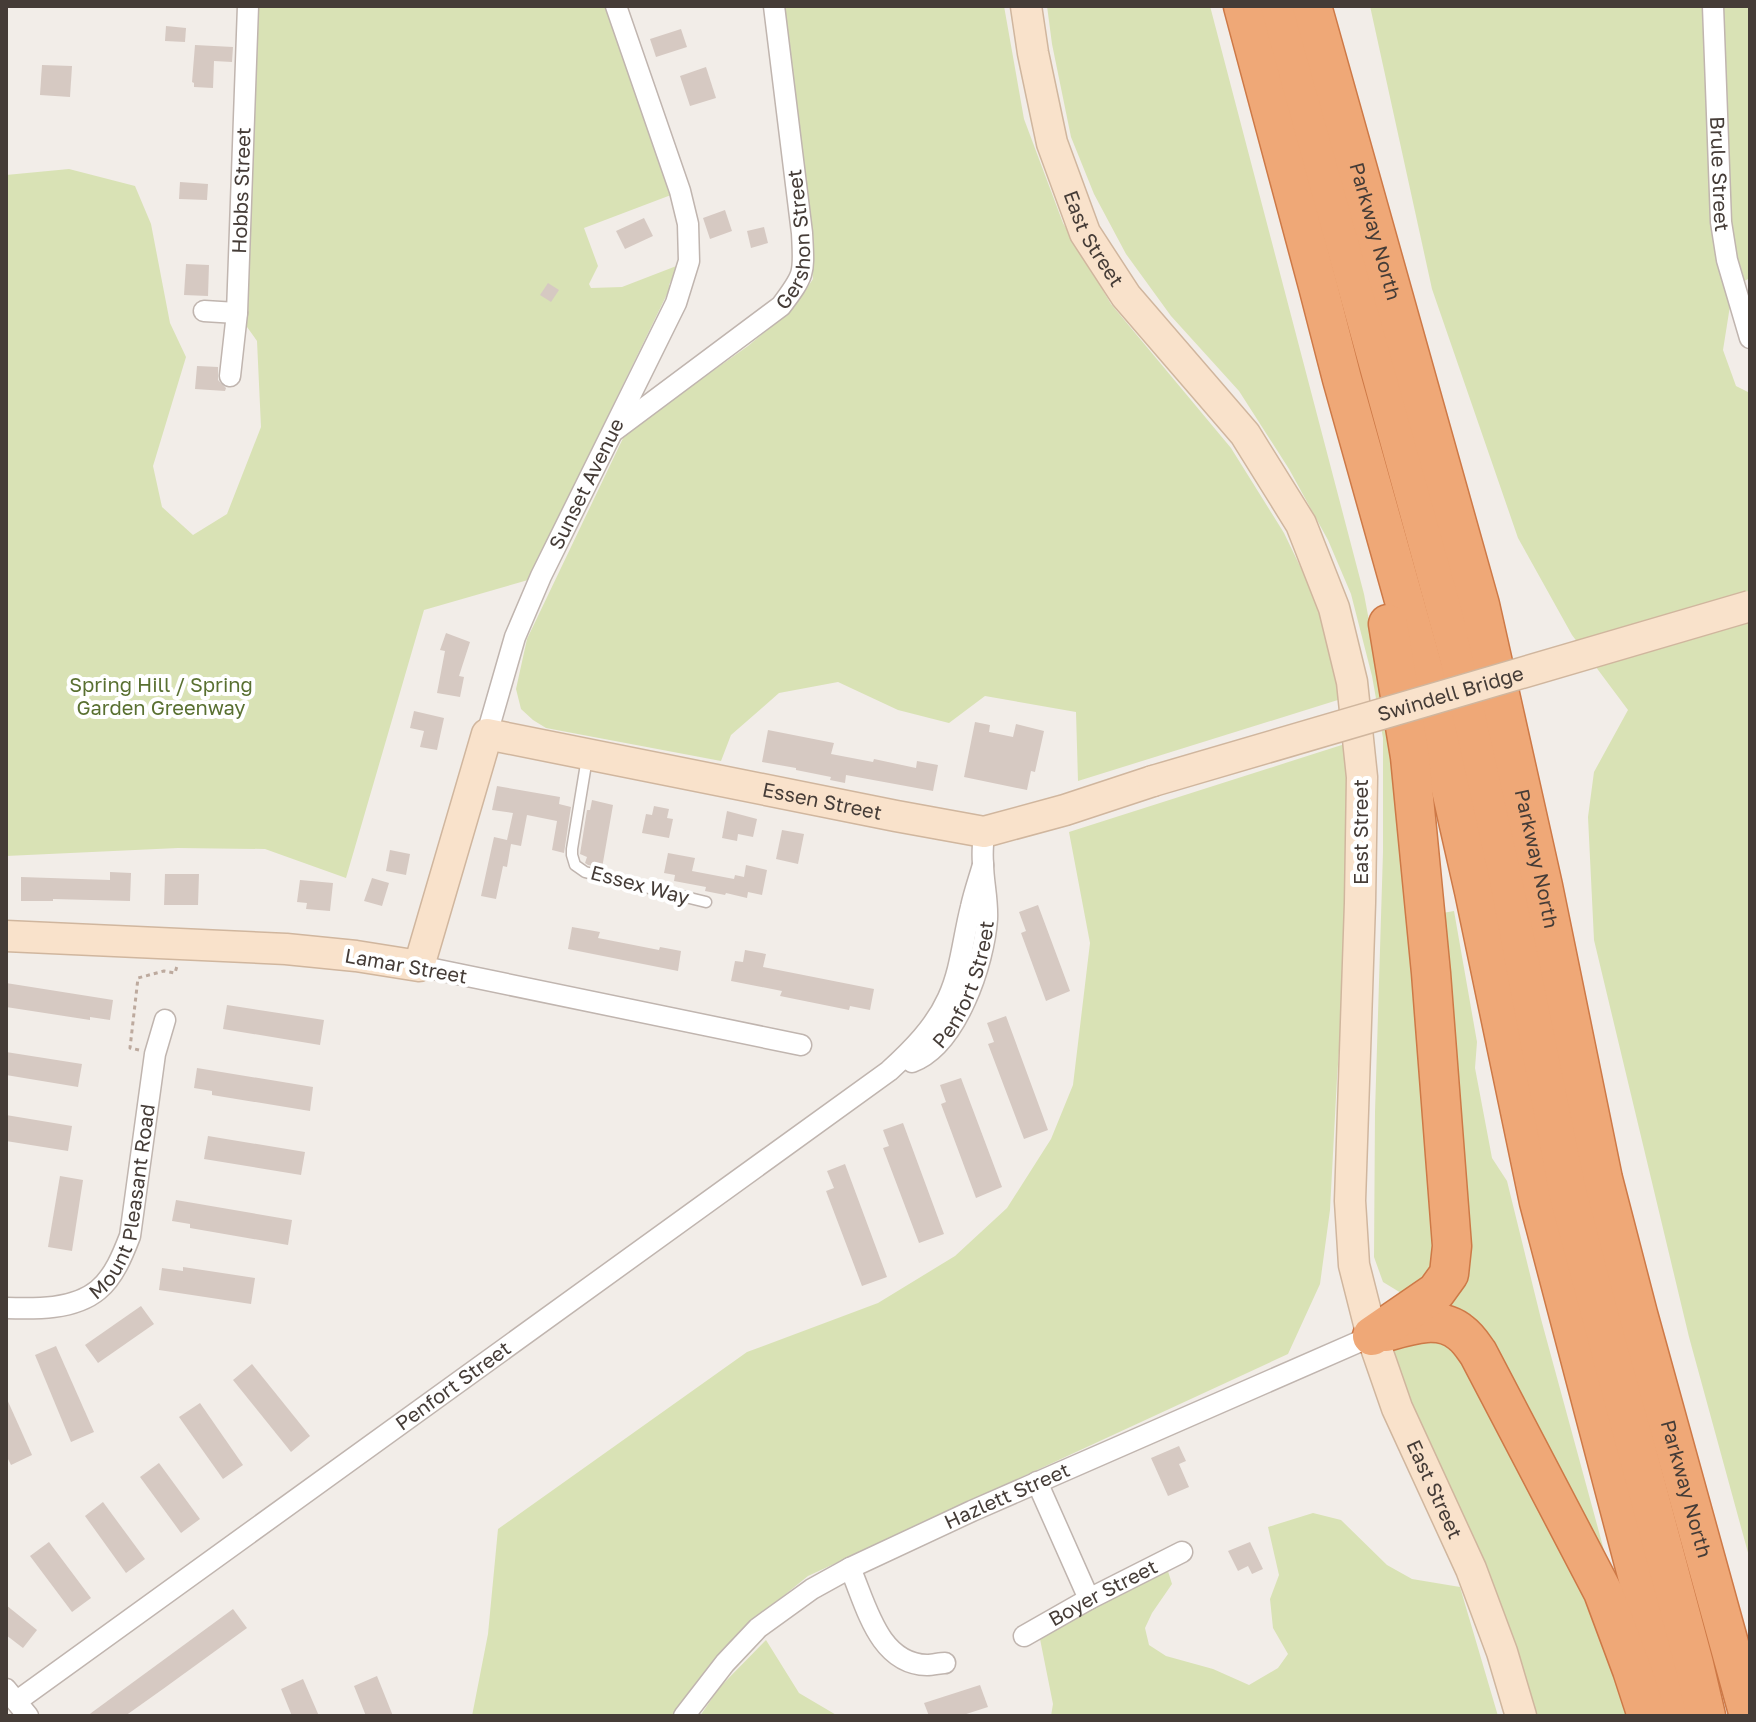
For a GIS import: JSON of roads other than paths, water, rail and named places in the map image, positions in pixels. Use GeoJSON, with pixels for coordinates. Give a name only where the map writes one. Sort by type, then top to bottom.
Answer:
{"type":"FeatureCollection","features":[{"type":"Feature","properties":{"kind":"highway"},"geometry":{"type":"LineString","coordinates":[[1243,6],[1425,675],[1539,1202],[1674,1716]]}},
{"type":"Feature","properties":{"kind":"highway"},"geometry":{"type":"LineString","coordinates":[[1280,6],[1460,661],[1508,875],[1569,1196],[1706,1716]]}},
{"type":"Feature","properties":{"kind":"highway","name":"Parkway North"},"geometry":{"type":"LineString","coordinates":[[1312,6],[1480,605],[1543,886],[1603,1179],[1749,1716]]}},
{"type":"Feature","properties":{"kind":"highway"},"geometry":{"type":"LineString","coordinates":[[1342,379],[1336,415],[1378,570],[1410,757],[1431,973],[1452,1246],[1449,1274],[1436,1292],[1372,1336]]}},
{"type":"Feature","properties":{"kind":"highway"},"geometry":{"type":"LineString","coordinates":[[1372,1336],[1419,1322],[1449,1325],[1463,1333],[1478,1353],[1603,1592],[1647,1716]]}},
{"type":"Feature","properties":{"kind":"street","name":"Hobbs Street"},"geometry":{"type":"LineString","coordinates":[[230,376],[237,313],[248,6]]}},
{"type":"Feature","properties":{"kind":"street","name":"Sunset Avenue"},"geometry":{"type":"LineString","coordinates":[[419,966],[515,637],[541,576],[676,303],[689,261],[688,224],[680,191],[616,6]]}},
{"type":"Feature","properties":{"kind":"street","name":"Gershon Street"},"geometry":{"type":"LineString","coordinates":[[611,433],[781,306],[799,282],[803,270],[802,233],[774,6]]}},
{"type":"Feature","properties":{"kind":"street","name":"East Street"},"geometry":{"type":"LineString","coordinates":[[1026,6],[1052,143],[1085,233],[1126,296],[1245,434],[1301,524],[1334,608],[1352,682],[1362,777],[1350,1201],[1354,1265],[1372,1336],[1397,1408],[1471,1569],[1502,1652],[1521,1716]]}},
{"type":"Feature","properties":{"kind":"street","name":"Brule Street"},"geometry":{"type":"LineString","coordinates":[[1713,6],[1721,222],[1727,260],[1750,338]]}},
{"type":"Feature","properties":{"kind":"street"},"geometry":{"type":"LineString","coordinates":[[204,311],[237,313]]}},
{"type":"Feature","properties":{"kind":"street","name":"Swindell Bridge"},"geometry":{"type":"LineString","coordinates":[[1153,781],[1750,606]]}},
{"type":"Feature","properties":{"kind":"street","name":"Essen Street"},"geometry":{"type":"LineString","coordinates":[[487,734],[984,832],[1153,781]]}},
{"type":"Feature","properties":{"kind":"street","name":"Penfort Street"},"geometry":{"type":"LineString","coordinates":[[17,1702],[889,1071],[931,1027],[948,1000],[958,972],[983,865],[984,832]]}},
{"type":"Feature","properties":{"kind":"street","name":"Lamar Street"},"geometry":{"type":"LineString","coordinates":[[6,936],[286,949],[356,956],[419,966],[801,1045]]}},
{"type":"Feature","properties":{"kind":"street","name":"Mount Pleasant Road"},"geometry":{"type":"LineString","coordinates":[[6,1308],[54,1307],[76,1301],[98,1290],[122,1255],[130,1236],[155,1054],[165,1020]]}},
{"type":"Feature","properties":{"kind":"street","name":"Hazlett Street"},"geometry":{"type":"LineString","coordinates":[[684,1716],[725,1663],[758,1628],[812,1589],[850,1568],[1037,1482],[1372,1336]]}},
{"type":"Feature","properties":{"kind":"street"},"geometry":{"type":"LineString","coordinates":[[1037,1482],[1089,1599]]}},
{"type":"Feature","properties":{"kind":"street","name":"Boyer Street"},"geometry":{"type":"LineString","coordinates":[[1024,1636],[1182,1552]]}},
{"type":"Feature","properties":{"kind":"street"},"geometry":{"type":"LineString","coordinates":[[850,1568],[877,1634],[897,1654],[927,1665],[945,1663]]}},
{"type":"Feature","properties":{"kind":"lane","name":"Essex Way"},"geometry":{"type":"LineString","coordinates":[[588,753],[572,849],[575,865],[585,872],[706,902]]}},
{"type":"Feature","properties":{"kind":"park label","name":"Spring Hill / Spring Garden Greenway"},"geometry":{"type":"Point","coordinates":[161,696]}}]}
